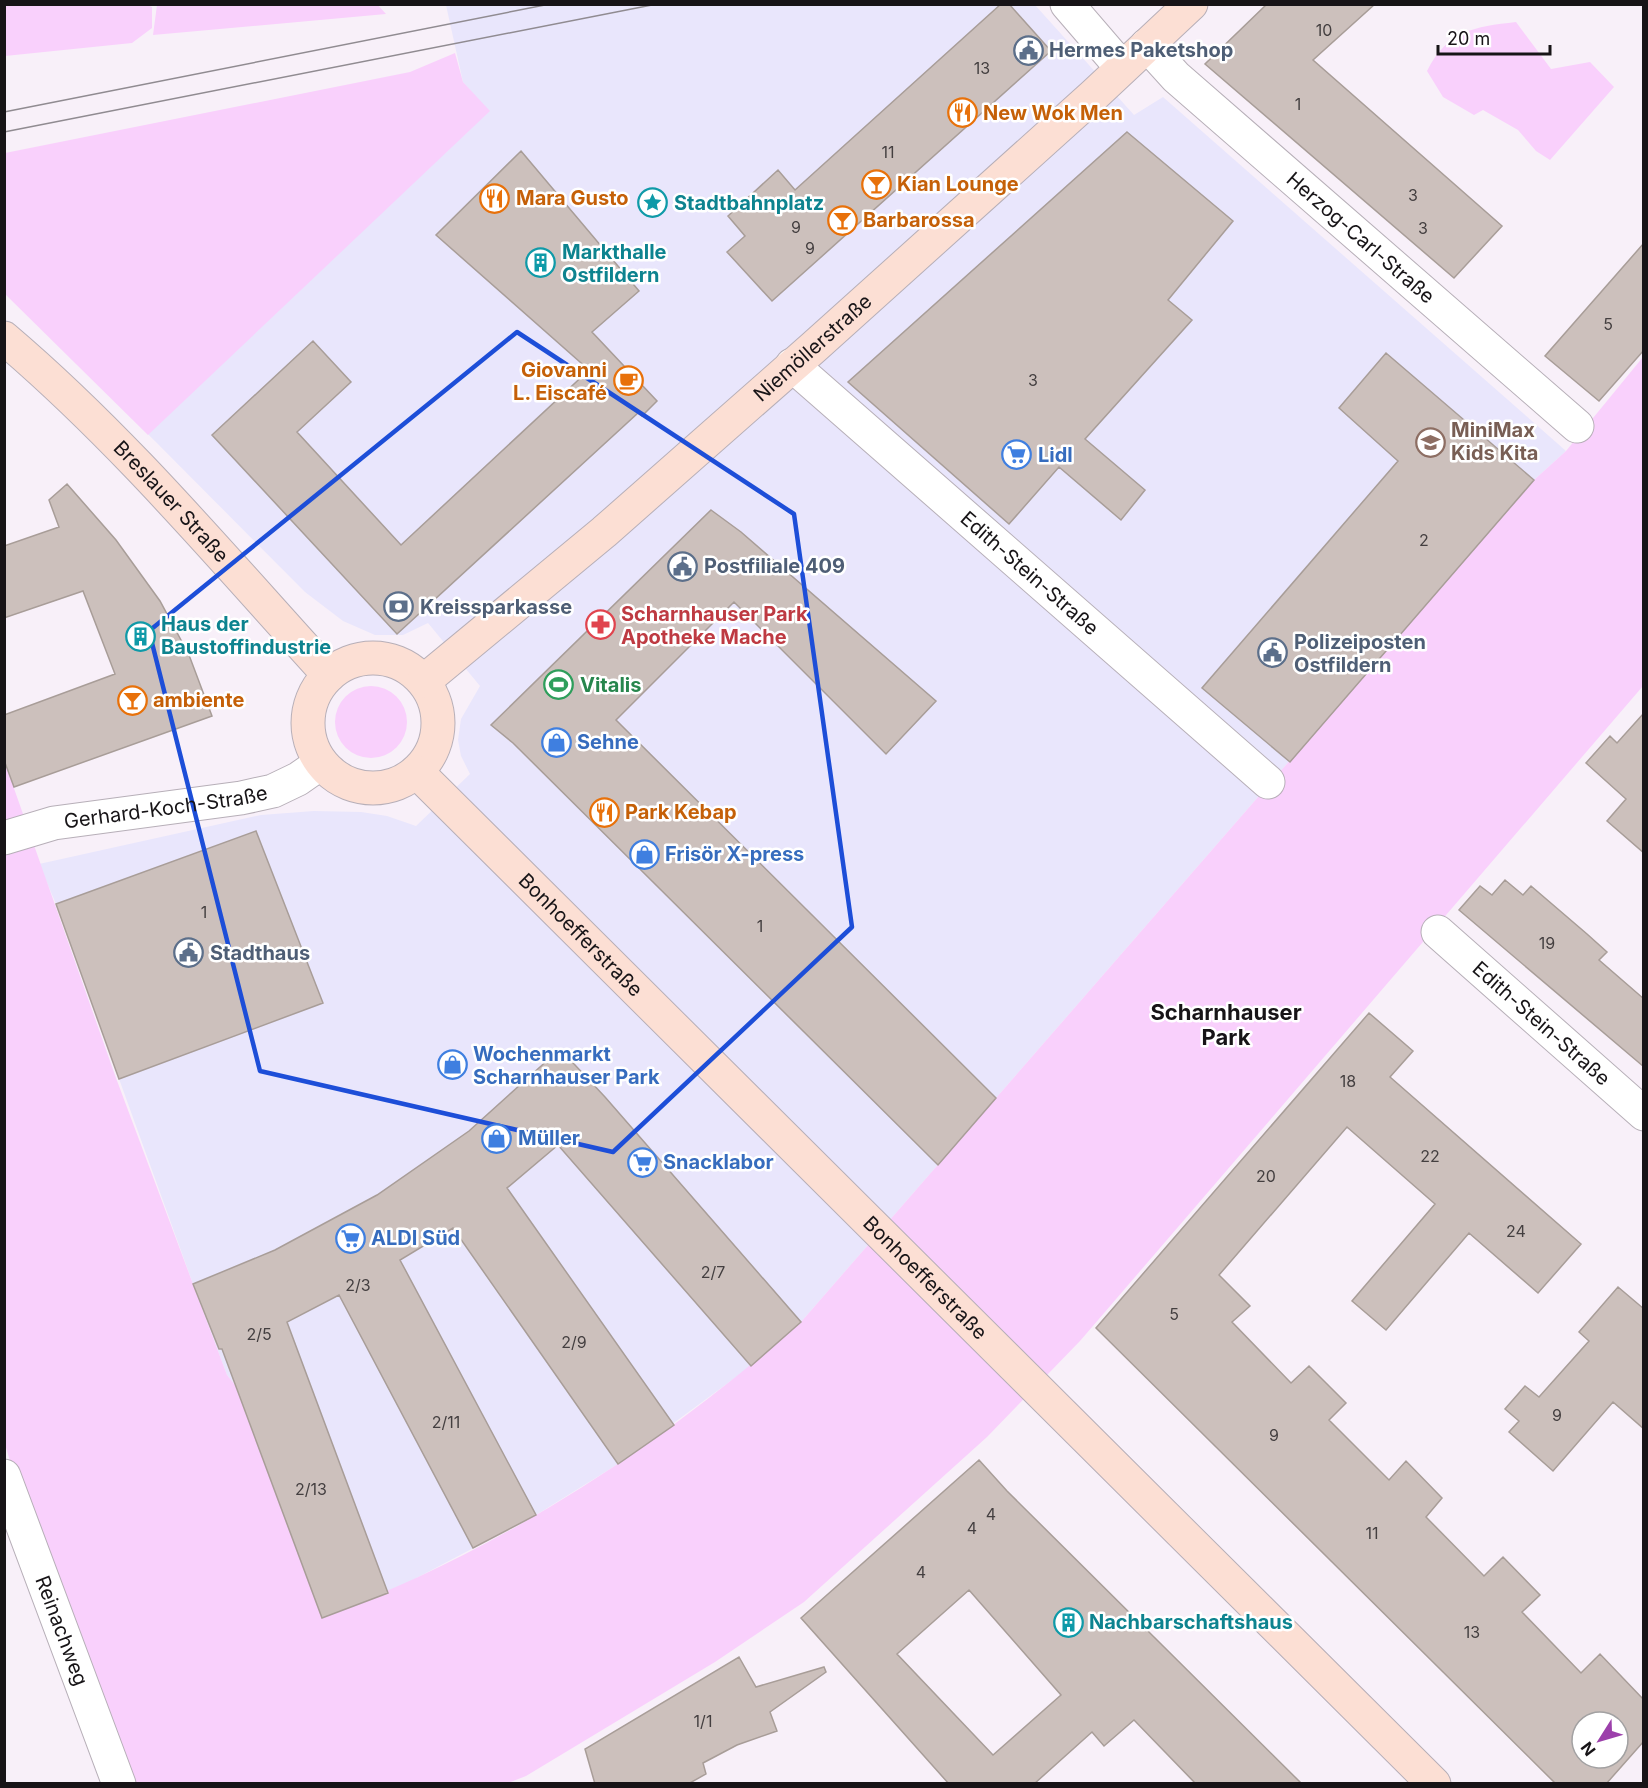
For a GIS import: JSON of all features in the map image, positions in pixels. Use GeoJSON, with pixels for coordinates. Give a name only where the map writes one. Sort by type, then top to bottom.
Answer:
{"type":"FeatureCollection","features":[{"type":"Feature","properties":{"kind":"main road","name":"Niemöllerstraße"},"geometry":{"type":"LineString","coordinates":[[424,681],[604,532],[1191,4]]}},
{"type":"Feature","properties":{"kind":"main road","name":"Breslauer Straße"},"geometry":{"type":"LineString","coordinates":[[4,338],[57,382],[110,435],[329,675]]}},
{"type":"Feature","properties":{"kind":"main road"},"geometry":{"type":"LineString","coordinates":[[367,658],[388,660],[408,668],[424,681],[434,699],[438,718],[437,738],[429,756],[417,771],[398,783],[378,788],[357,786],[337,777],[321,763],[309,734],[308,717],[318,687],[329,675],[346,663],[367,658]]}},
{"type":"Feature","properties":{"kind":"main road","name":"Bonhoefferstraße"},"geometry":{"type":"LineString","coordinates":[[417,771],[1434,1784]]}},
{"type":"Feature","properties":{"kind":"street"},"geometry":{"type":"LineString","coordinates":[[1067,4],[1122,68]]}},
{"type":"Feature","properties":{"kind":"street","name":"Herzog-Carl-Straße"},"geometry":{"type":"LineString","coordinates":[[1147,45],[1176,77],[1577,426]]}},
{"type":"Feature","properties":{"kind":"street","name":"Edith-Stein-Straße"},"geometry":{"type":"LineString","coordinates":[[792,365],[1268,782]]}},
{"type":"Feature","properties":{"kind":"street","name":"Gerhard-Koch-Straße"},"geometry":{"type":"LineString","coordinates":[[4,838],[54,823],[264,793],[285,786],[321,763]]}},
{"type":"Feature","properties":{"kind":"street","name":"Edith-Stein-Straße"},"geometry":{"type":"LineString","coordinates":[[1438,932],[1644,1114]]}},
{"type":"Feature","properties":{"kind":"street","name":"Reinachweg"},"geometry":{"type":"LineString","coordinates":[[4,1476],[119,1784]]}},
{"type":"Feature","properties":{"kind":"highlighted area"},"geometry":{"type":"Polygon","coordinates":[[[517,332],[794,514],[852,927],[613,1152],[260,1071],[149,631],[517,332]]]}},
{"type":"Feature","properties":{"kind":"shaded area"},"geometry":{"type":"Polygon","coordinates":[[[377,4],[386,14],[153,35],[157,5],[377,4]]]}},
{"type":"Feature","properties":{"kind":"shaded area"},"geometry":{"type":"Polygon","coordinates":[[[4,5],[147,5],[152,7],[152,28],[132,43],[5,56],[4,5]]]}},
{"type":"Feature","properties":{"kind":"shaded area"},"geometry":{"type":"Polygon","coordinates":[[[446,5],[1035,5],[1134,115],[1163,97],[1566,451],[1534,480],[801,1322],[751,1366],[618,1464],[536,1515],[388,1593],[322,1618],[235,1385],[227,1375],[56,904],[39,864],[261,815],[314,811],[361,812],[387,816],[416,826],[470,774],[461,756],[458,740],[461,719],[480,686],[428,623],[403,635],[375,635],[343,621],[305,592],[134,420],[476,97],[463,82],[446,5]]]}},
{"type":"Feature","properties":{"kind":"shaded area"},"geometry":{"type":"Polygon","coordinates":[[[1516,22],[1551,69],[1590,62],[1614,87],[1550,160],[1536,151],[1518,130],[1483,110],[1474,115],[1443,97],[1427,71],[1435,57],[1453,39],[1475,29],[1516,22]]]}},
{"type":"Feature","properties":{"kind":"shaded area"},"geometry":{"type":"Polygon","coordinates":[[[455,53],[463,82],[490,111],[148,435],[5,294],[5,153],[410,72],[455,53]]]}},
{"type":"Feature","properties":{"kind":"shaded area"},"geometry":{"type":"Polygon","coordinates":[[[1643,357],[1643,686],[1080,1341],[987,1437],[804,1602],[715,1662],[526,1776],[508,1783],[129,1783],[15,1478],[5,1444],[4,760],[116,1078],[227,1375],[235,1385],[322,1617],[388,1591],[452,1561],[575,1492],[692,1411],[801,1322],[1534,480],[1566,451],[1643,357]]]}},
{"type":"Feature","properties":{"kind":"shaded area"},"geometry":{"type":"Polygon","coordinates":[[[371,686],[385,689],[397,696],[404,708],[407,722],[404,736],[397,748],[385,755],[371,758],[357,755],[345,748],[338,736],[335,722],[338,708],[345,696],[357,689],[371,686]]]}},
{"type":"Feature","properties":{"kind":"building"},"geometry":{"type":"Polygon","coordinates":[[[1001,4],[1009,4],[1051,51],[772,301],[727,252],[745,236],[728,216],[778,170],[795,190],[1001,4]]]}},
{"type":"Feature","properties":{"kind":"building"},"geometry":{"type":"Polygon","coordinates":[[[1267,4],[1375,4],[1313,60],[1502,226],[1454,278],[1205,64],[1267,4]]]}},
{"type":"Feature","properties":{"kind":"building"},"geometry":{"type":"Polygon","coordinates":[[[1127,132],[1233,221],[1168,300],[1192,320],[1085,439],[1145,490],[1121,520],[1059,467],[1009,524],[848,382],[1127,132]]]}},
{"type":"Feature","properties":{"kind":"building"},"geometry":{"type":"Polygon","coordinates":[[[521,151],[639,291],[592,332],[657,401],[642,416],[638,413],[397,634],[212,435],[313,341],[351,382],[297,432],[401,545],[589,370],[436,235],[521,151]]]}},
{"type":"Feature","properties":{"kind":"building"},"geometry":{"type":"Polygon","coordinates":[[[1644,243],[1644,350],[1599,401],[1545,356],[1644,243]]]}},
{"type":"Feature","properties":{"kind":"building"},"geometry":{"type":"Polygon","coordinates":[[[1386,353],[1534,480],[1290,762],[1202,688],[1398,461],[1339,408],[1386,353]]]}},
{"type":"Feature","properties":{"kind":"building","name":"Haus der Baustoffindustrie"},"geometry":{"type":"Polygon","coordinates":[[[67,484],[116,540],[160,601],[189,655],[212,716],[14,787],[4,760],[4,715],[115,674],[83,591],[4,618],[4,546],[59,527],[49,500],[67,484]]]}},
{"type":"Feature","properties":{"kind":"building"},"geometry":{"type":"Polygon","coordinates":[[[711,510],[741,532],[936,701],[886,754],[734,602],[616,720],[996,1098],[938,1165],[513,743],[491,725],[711,510]]]}},
{"type":"Feature","properties":{"kind":"building"},"geometry":{"type":"Polygon","coordinates":[[[1644,713],[1644,853],[1607,821],[1626,799],[1586,763],[1610,736],[1617,743],[1644,713]]]}},
{"type":"Feature","properties":{"kind":"building","name":"Stadthaus"},"geometry":{"type":"Polygon","coordinates":[[[256,831],[323,1003],[119,1079],[56,904],[256,831]]]}},
{"type":"Feature","properties":{"kind":"building"},"geometry":{"type":"Polygon","coordinates":[[[1505,880],[1523,895],[1531,886],[1607,952],[1599,960],[1644,999],[1644,1067],[1459,910],[1480,886],[1492,895],[1505,880]]]}},
{"type":"Feature","properties":{"kind":"building"},"geometry":{"type":"Polygon","coordinates":[[[1369,1013],[1413,1051],[1390,1077],[1581,1244],[1538,1293],[1469,1233],[1386,1330],[1352,1301],[1435,1204],[1347,1127],[1219,1275],[1250,1306],[1232,1322],[1291,1383],[1309,1366],[1346,1403],[1329,1420],[1389,1480],[1406,1461],[1442,1498],[1426,1517],[1484,1576],[1503,1557],[1540,1595],[1522,1612],[1581,1673],[1600,1654],[1644,1700],[1644,1741],[1630,1757],[1630,1710],[1570,1710],[1570,1770],[1618,1770],[1606,1784],[1556,1784],[1096,1328],[1369,1013]]]}},
{"type":"Feature","properties":{"kind":"building"},"geometry":{"type":"Polygon","coordinates":[[[560,1049],[605,1097],[801,1322],[751,1366],[558,1145],[507,1188],[674,1425],[618,1464],[453,1228],[400,1260],[536,1515],[473,1548],[339,1295],[287,1322],[388,1593],[322,1618],[222,1349],[219,1349],[193,1284],[275,1250],[377,1195],[469,1131],[560,1049]]]}},
{"type":"Feature","properties":{"kind":"building"},"geometry":{"type":"Polygon","coordinates":[[[1618,1287],[1644,1309],[1644,1429],[1613,1402],[1553,1471],[1509,1432],[1519,1421],[1505,1409],[1525,1386],[1539,1397],[1589,1341],[1579,1332],[1618,1287]]]}},
{"type":"Feature","properties":{"kind":"building","name":"Nachbarschaftshaus"},"geometry":{"type":"Polygon","coordinates":[[[979,1460],[1007,1491],[1302,1784],[1196,1784],[1134,1720],[1104,1746],[1092,1732],[1034,1784],[949,1784],[801,1618],[979,1460]],[[969,1590],[897,1654],[993,1755],[1061,1695],[969,1590]]]}},
{"type":"Feature","properties":{"kind":"building"},"geometry":{"type":"Polygon","coordinates":[[[739,1657],[756,1687],[824,1667],[826,1672],[770,1712],[777,1731],[737,1745],[703,1763],[706,1774],[688,1784],[595,1784],[585,1749],[739,1657]]]}},
{"type":"Feature","properties":{"kind":"tram line"},"geometry":{"type":"LineString","coordinates":[[4,112],[550,4]]}},
{"type":"Feature","properties":{"kind":"tram line"},"geometry":{"type":"LineString","coordinates":[[4,132],[657,4]]}},
{"type":"Feature","properties":{"kind":"place","name":"Hermes Paketshop"},"geometry":{"type":"Point","coordinates":[1028,50]}},
{"type":"Feature","properties":{"kind":"place","name":"New Wok Men"},"geometry":{"type":"Point","coordinates":[962,113]}},
{"type":"Feature","properties":{"kind":"place","name":"Kian Lounge"},"geometry":{"type":"Point","coordinates":[876,184]}},
{"type":"Feature","properties":{"kind":"place","name":"Mara Gusto"},"geometry":{"type":"Point","coordinates":[495,198]}},
{"type":"Feature","properties":{"kind":"place","name":"Stadtbahnplatz"},"geometry":{"type":"Point","coordinates":[653,203]}},
{"type":"Feature","properties":{"kind":"place","name":"Barbarossa"},"geometry":{"type":"Point","coordinates":[842,220]}},
{"type":"Feature","properties":{"kind":"place","name":"Markthalle Ostfildern"},"geometry":{"type":"Point","coordinates":[541,263]}},
{"type":"Feature","properties":{"kind":"place","name":"Giovanni L. Eiscafé"},"geometry":{"type":"Point","coordinates":[628,381]}},
{"type":"Feature","properties":{"kind":"place","name":"MiniMax Kids Kita"},"geometry":{"type":"Point","coordinates":[1430,442]}},
{"type":"Feature","properties":{"kind":"place","name":"Lidl"},"geometry":{"type":"Point","coordinates":[1017,455]}},
{"type":"Feature","properties":{"kind":"place","name":"Postfiliale 409"},"geometry":{"type":"Point","coordinates":[683,566]}},
{"type":"Feature","properties":{"kind":"place","name":"Kreissparkasse"},"geometry":{"type":"Point","coordinates":[399,607]}},
{"type":"Feature","properties":{"kind":"place","name":"Scharnhauser Park Apotheke Mache"},"geometry":{"type":"Point","coordinates":[600,625]}},
{"type":"Feature","properties":{"kind":"place","name":"Haus der Baustoffindustrie"},"geometry":{"type":"Point","coordinates":[140,636]}},
{"type":"Feature","properties":{"kind":"place","name":"Polizeiposten Ostfildern"},"geometry":{"type":"Point","coordinates":[1273,653]}},
{"type":"Feature","properties":{"kind":"place","name":"Vitalis"},"geometry":{"type":"Point","coordinates":[559,685]}},
{"type":"Feature","properties":{"kind":"place","name":"ambiente"},"geometry":{"type":"Point","coordinates":[132,700]}},
{"type":"Feature","properties":{"kind":"place","name":"Sehne"},"geometry":{"type":"Point","coordinates":[556,742]}},
{"type":"Feature","properties":{"kind":"place","name":"Park Kebap"},"geometry":{"type":"Point","coordinates":[604,812]}},
{"type":"Feature","properties":{"kind":"place","name":"Frisör X-press"},"geometry":{"type":"Point","coordinates":[644,854]}},
{"type":"Feature","properties":{"kind":"place","name":"Stadthaus"},"geometry":{"type":"Point","coordinates":[189,953]}},
{"type":"Feature","properties":{"kind":"place","name":"Wochenmarkt Scharnhauser Park"},"geometry":{"type":"Point","coordinates":[452,1065]}},
{"type":"Feature","properties":{"kind":"place","name":"Müller"},"geometry":{"type":"Point","coordinates":[497,1138]}},
{"type":"Feature","properties":{"kind":"place","name":"Snacklabor"},"geometry":{"type":"Point","coordinates":[642,1162]}},
{"type":"Feature","properties":{"kind":"place","name":"ALDI Süd"},"geometry":{"type":"Point","coordinates":[350,1238]}},
{"type":"Feature","properties":{"kind":"place","name":"Nachbarschaftshaus"},"geometry":{"type":"Point","coordinates":[1068,1622]}},
{"type":"Feature","properties":{"kind":"district","name":"Scharnhauser Park"},"geometry":{"type":"Point","coordinates":[1226,1024]}}]}
